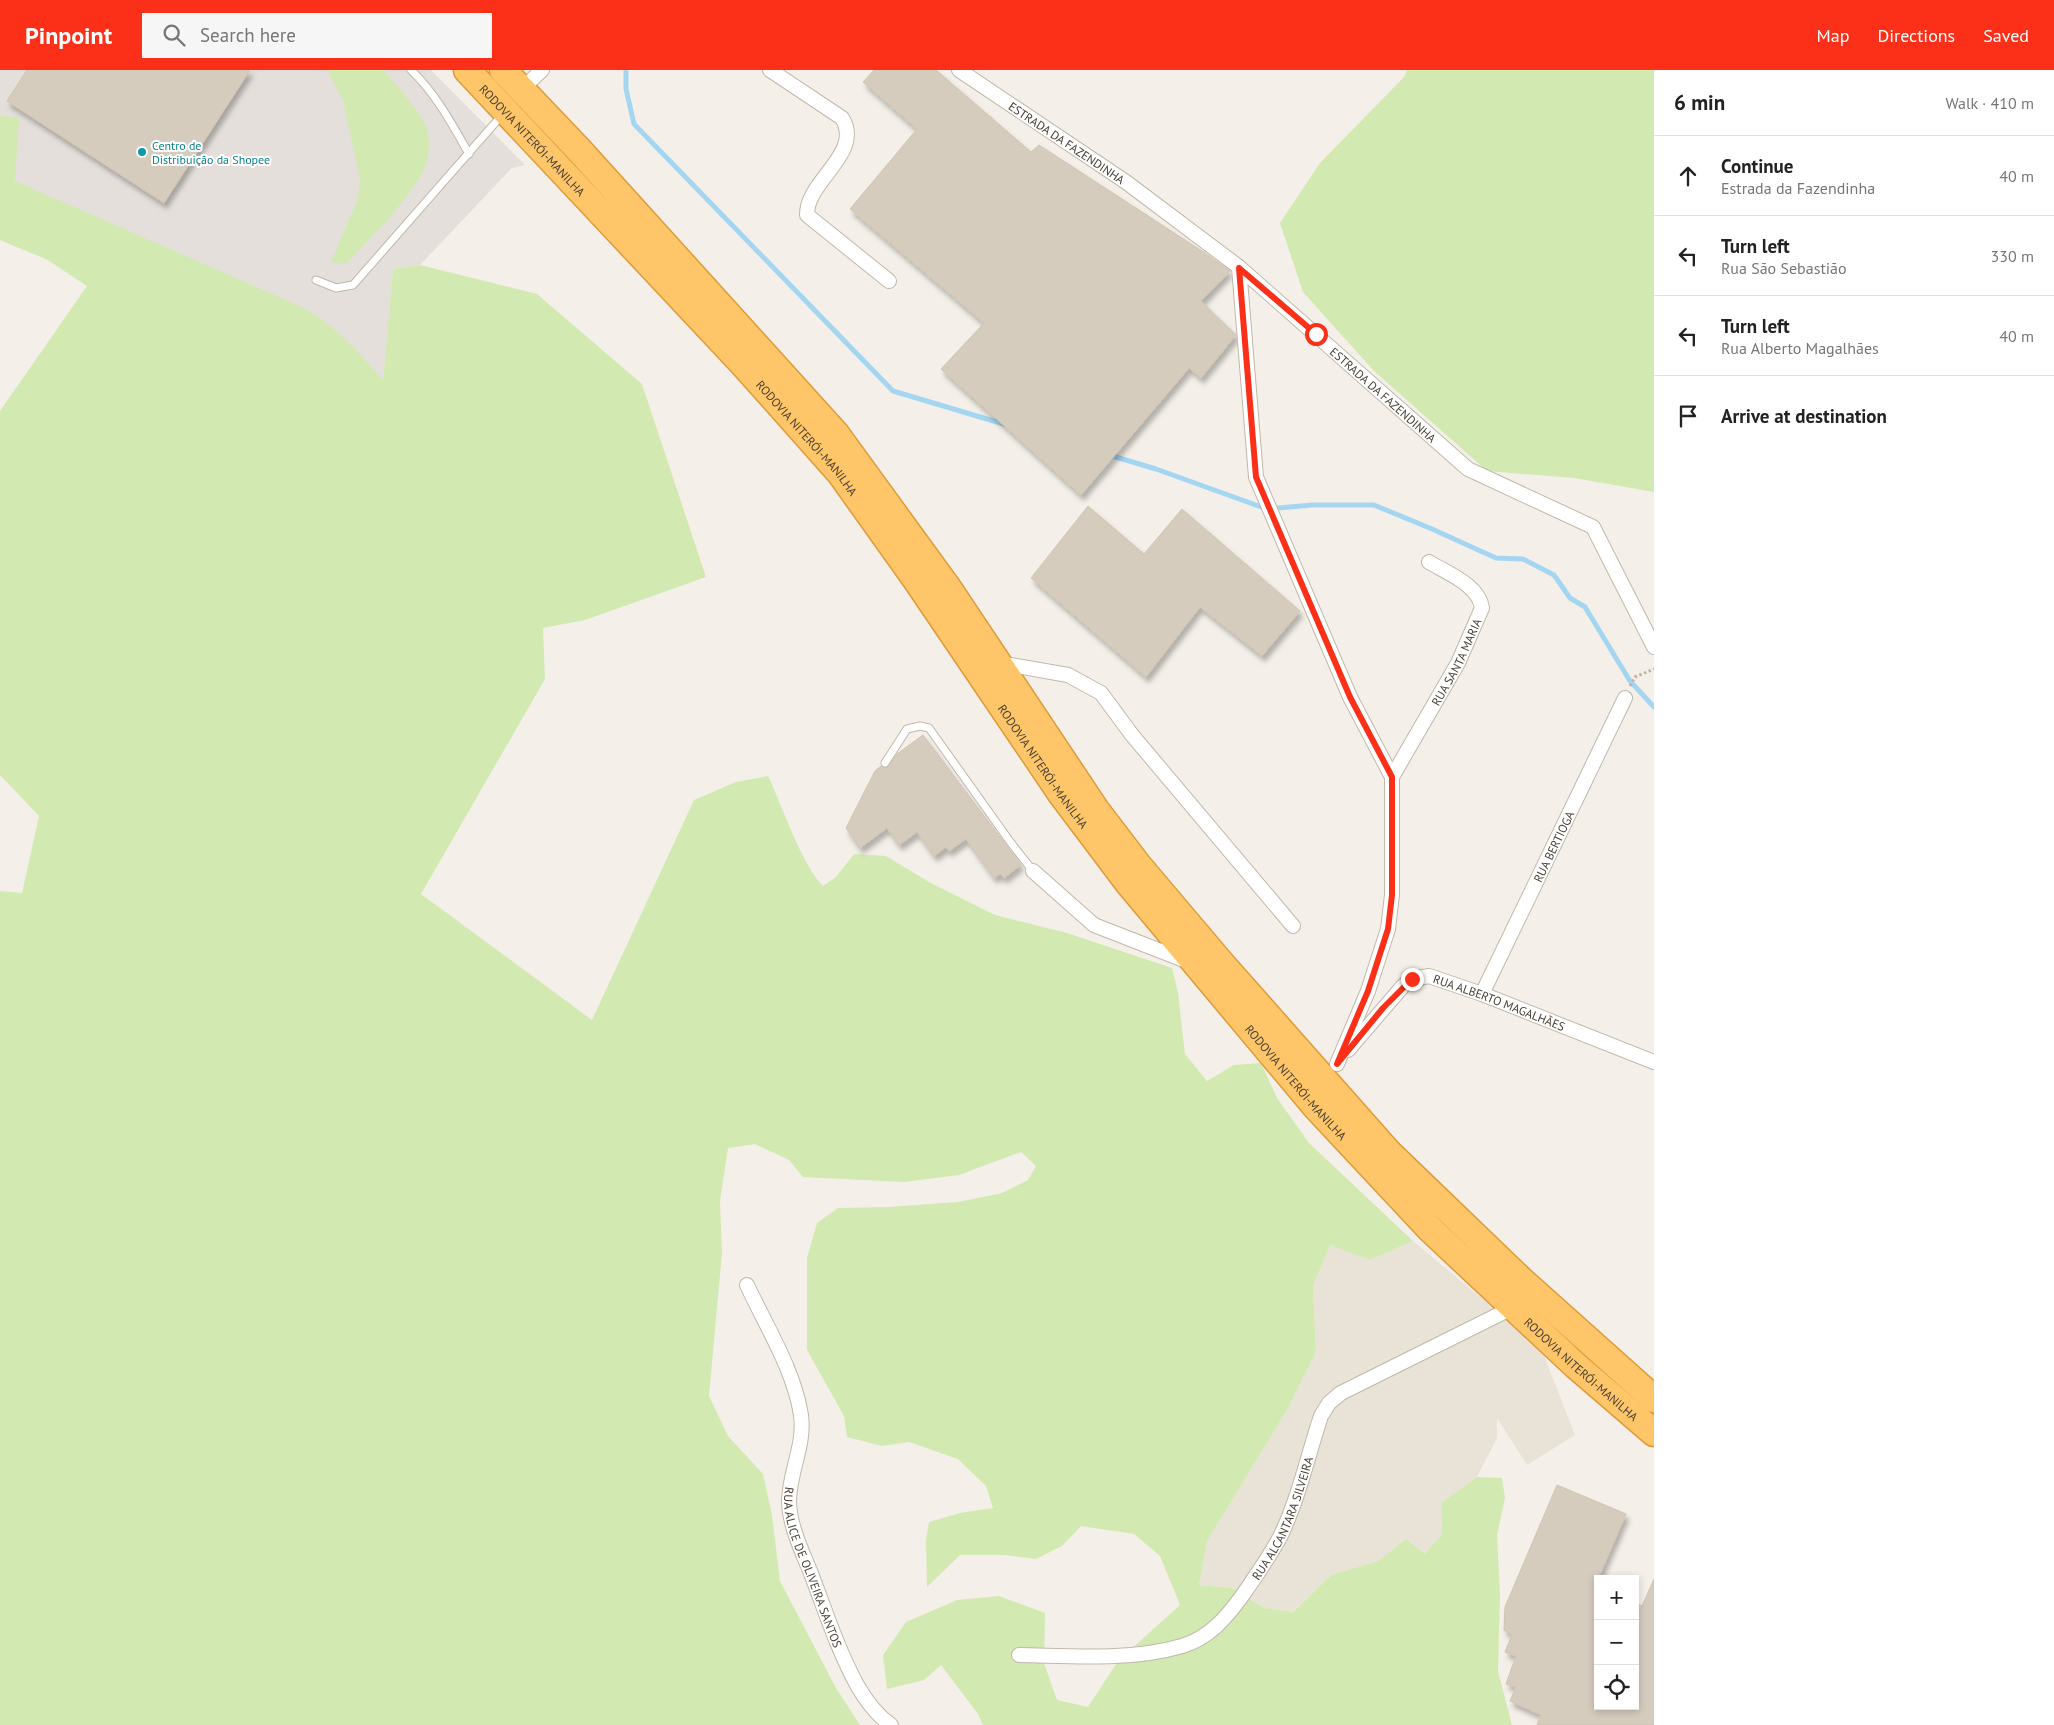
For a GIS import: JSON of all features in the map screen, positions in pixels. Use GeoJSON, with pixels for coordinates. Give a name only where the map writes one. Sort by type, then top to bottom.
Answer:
{"type":"FeatureCollection","features":[{"type":"Feature","properties":{"kind":"highway","name":"RODOVIA NITERÓI-MANILHA"},"geometry":{"type":"LineString","coordinates":[[467,70],[751,372],[840,473],[917,581],[1062,795],[1129,884],[1315,1106],[1431,1230],[1512,1308],[1654,1433]]}},
{"type":"Feature","properties":{"kind":"highway","name":"RODOVIA NITERÓI-MANILHA"},"geometry":{"type":"LineString","coordinates":[[503,70],[836,434],[948,588],[1091,802],[1138,866],[1330,1072],[1389,1153],[1450,1213],[1654,1399]]}},
{"type":"Feature","properties":{"kind":"street"},"geometry":{"type":"LineString","coordinates":[[522,89],[542,70]]}},
{"type":"Feature","properties":{"kind":"street"},"geometry":{"type":"LineString","coordinates":[[770,70],[842,118],[848,127],[848,137],[843,148],[810,200],[807,215],[889,282]]}},
{"type":"Feature","properties":{"kind":"street","name":"ESTRADA DA FAZENDINHA"},"geometry":{"type":"LineString","coordinates":[[959,70],[1126,182],[1239,268],[1468,469],[1593,527],[1654,648]]}},
{"type":"Feature","properties":{"kind":"street"},"geometry":{"type":"LineString","coordinates":[[1239,268],[1256,477],[1350,697],[1392,777],[1392,895],[1388,929],[1368,991],[1330,1072]]}},
{"type":"Feature","properties":{"kind":"street","name":"RUA SANTA MARIA"},"geometry":{"type":"LineString","coordinates":[[1392,777],[1458,663],[1482,608],[1481,600],[1476,592],[1430,562]]}},
{"type":"Feature","properties":{"kind":"street"},"geometry":{"type":"LineString","coordinates":[[996,662],[1068,675],[1101,693],[1132,735],[1293,926]]}},
{"type":"Feature","properties":{"kind":"street","name":"RUA BERTIOGA"},"geometry":{"type":"LineString","coordinates":[[1482,994],[1625,698]]}},
{"type":"Feature","properties":{"kind":"street"},"geometry":{"type":"LineString","coordinates":[[1033,871],[1094,924],[1130,941],[1195,964]]}},
{"type":"Feature","properties":{"kind":"street","name":"RUA ALBERTO MAGALHÃES"},"geometry":{"type":"LineString","coordinates":[[1330,1072],[1383,1008],[1412,979],[1429,976],[1482,994],[1654,1062]]}},
{"type":"Feature","properties":{"kind":"street","name":"RUA ALICE DE OLIVEIRA SANTOS"},"geometry":{"type":"LineString","coordinates":[[747,1285],[788,1374],[800,1413],[803,1436],[791,1480],[789,1502],[793,1528],[840,1650],[858,1686],[883,1719],[891,1725]]}},
{"type":"Feature","properties":{"kind":"street","name":"RUA ALCANTARA SILVEIRA"},"geometry":{"type":"LineString","coordinates":[[1019,1655],[1114,1656],[1156,1652],[1183,1646],[1206,1636],[1228,1616],[1259,1572],[1281,1534],[1321,1416],[1329,1403],[1341,1392],[1512,1308]]}},
{"type":"Feature","properties":{"kind":"lane"},"geometry":{"type":"LineString","coordinates":[[411,70],[446,113],[469,154]]}},
{"type":"Feature","properties":{"kind":"lane"},"geometry":{"type":"LineString","coordinates":[[316,280],[336,288],[353,285],[506,110]]}},
{"type":"Feature","properties":{"kind":"lane"},"geometry":{"type":"LineString","coordinates":[[885,763],[907,729],[920,726],[929,728],[1011,844],[1033,871]]}},
{"type":"Feature","properties":{"kind":"path"},"geometry":{"type":"LineString","coordinates":[[1635,677],[1654,668]]}},
{"type":"Feature","properties":{"kind":"shaded area"},"geometry":{"type":"Polygon","coordinates":[[[0,70],[431,70],[525,165],[512,168],[420,265],[393,269],[383,381],[46,259],[0,240],[0,70]]]}},
{"type":"Feature","properties":{"kind":"shaded area"},"geometry":{"type":"Polygon","coordinates":[[[1413,1241],[1541,1348],[1575,1435],[1527,1465],[1497,1418],[1497,1438],[1477,1477],[1441,1503],[1442,1534],[1425,1554],[1406,1539],[1378,1561],[1331,1575],[1292,1612],[1264,1608],[1232,1588],[1199,1585],[1207,1541],[1287,1410],[1316,1352],[1313,1286],[1330,1245],[1370,1260],[1413,1241]]]}},
{"type":"Feature","properties":{"kind":"green space"},"geometry":{"type":"Polygon","coordinates":[[[327,70],[384,70],[421,116],[429,138],[427,162],[411,191],[366,244],[345,264],[331,262],[358,199],[360,179],[343,100],[327,70]]]}},
{"type":"Feature","properties":{"kind":"green space"},"geometry":{"type":"Polygon","coordinates":[[[1407,70],[1654,70],[1654,492],[1574,478],[1487,471],[1374,371],[1303,292],[1280,223],[1320,163],[1404,77],[1407,70]]]}},
{"type":"Feature","properties":{"kind":"green space"},"geometry":{"type":"Polygon","coordinates":[[[0,115],[19,118],[15,181],[304,308],[338,332],[383,380],[393,269],[420,265],[537,294],[642,384],[706,577],[585,620],[543,628],[545,679],[421,894],[592,1020],[694,800],[736,782],[768,776],[799,849],[823,886],[836,877],[854,854],[886,856],[929,882],[995,915],[1067,933],[1172,968],[1178,992],[1185,1054],[1207,1081],[1234,1065],[1261,1063],[1277,1098],[1309,1143],[1413,1241],[1370,1260],[1330,1245],[1313,1286],[1316,1352],[1287,1410],[1207,1541],[1199,1585],[1232,1588],[1264,1608],[1293,1612],[1331,1575],[1378,1561],[1406,1539],[1425,1554],[1442,1534],[1441,1503],[1477,1477],[1502,1478],[1505,1498],[1497,1535],[1500,1595],[1498,1671],[1512,1725],[983,1725],[978,1714],[941,1665],[924,1680],[887,1689],[883,1655],[906,1622],[957,1600],[999,1596],[1045,1613],[1044,1663],[1057,1700],[1088,1707],[1118,1661],[1180,1605],[1160,1556],[1134,1534],[1081,1526],[1062,1546],[1036,1559],[1005,1555],[960,1555],[927,1587],[926,1540],[929,1522],[960,1513],[993,1508],[986,1486],[958,1459],[909,1442],[882,1446],[847,1437],[844,1416],[807,1350],[807,1258],[817,1223],[838,1208],[958,1202],[1002,1193],[1028,1180],[1036,1166],[1021,1152],[959,1175],[904,1182],[803,1177],[789,1160],[755,1144],[728,1148],[720,1201],[722,1253],[709,1396],[728,1436],[763,1474],[772,1515],[780,1581],[836,1688],[860,1725],[0,1725],[0,891],[22,893],[39,816],[0,775],[0,411],[87,286],[46,259],[0,240],[0,115]]]}},
{"type":"Feature","properties":{"kind":"building","name":"Centro de Distribuição da Shopee"},"geometry":{"type":"Polygon","coordinates":[[[27,70],[250,70],[164,203],[7,101],[27,70]]]}},
{"type":"Feature","properties":{"kind":"building"},"geometry":{"type":"Polygon","coordinates":[[[874,70],[936,70],[1031,152],[1039,145],[1230,271],[1201,301],[1236,335],[1201,378],[1189,368],[1081,495],[941,369],[984,323],[850,209],[917,129],[863,82],[874,70]]]}},
{"type":"Feature","properties":{"kind":"building"},"geometry":{"type":"Polygon","coordinates":[[[1088,506],[1144,554],[1182,509],[1300,611],[1262,656],[1200,607],[1146,677],[1031,578],[1088,506]]]}},
{"type":"Feature","properties":{"kind":"building"},"geometry":{"type":"Polygon","coordinates":[[[923,735],[1021,865],[1004,878],[1000,874],[994,878],[966,839],[949,851],[946,847],[934,856],[917,832],[899,845],[887,828],[860,848],[846,828],[875,771],[881,766],[888,767],[897,754],[923,735]]]}},
{"type":"Feature","properties":{"kind":"building"},"geometry":{"type":"Polygon","coordinates":[[[1557,1485],[1626,1514],[1600,1575],[1594,1575],[1594,1710],[1639,1710],[1639,1605],[1642,1606],[1654,1579],[1654,1725],[1537,1725],[1541,1715],[1510,1701],[1516,1687],[1506,1684],[1516,1656],[1505,1652],[1512,1635],[1504,1630],[1505,1607],[1557,1485]]]}},
{"type":"Feature","properties":{"kind":"waterway"},"geometry":{"type":"LineString","coordinates":[[626,70],[626,89],[634,124],[893,391],[1007,425]]}},
{"type":"Feature","properties":{"kind":"waterway"},"geometry":{"type":"LineString","coordinates":[[1109,455],[1156,469],[1267,509],[1312,505],[1374,505],[1496,558],[1523,559],[1554,575],[1570,598],[1585,607],[1630,681],[1654,707]]}},
{"type":"Feature","properties":{"kind":"place","name":"Centro de Distribuição da Shopee"},"geometry":{"type":"Point","coordinates":[142,152]}},
{"type":"Feature","properties":{"kind":"route"},"geometry":{"type":"LineString","coordinates":[[1316,334],[1239,268],[1256,477],[1350,697],[1392,777],[1392,895],[1388,929],[1380,960],[1337,1064],[1383,1008],[1412,979]]}}]}
